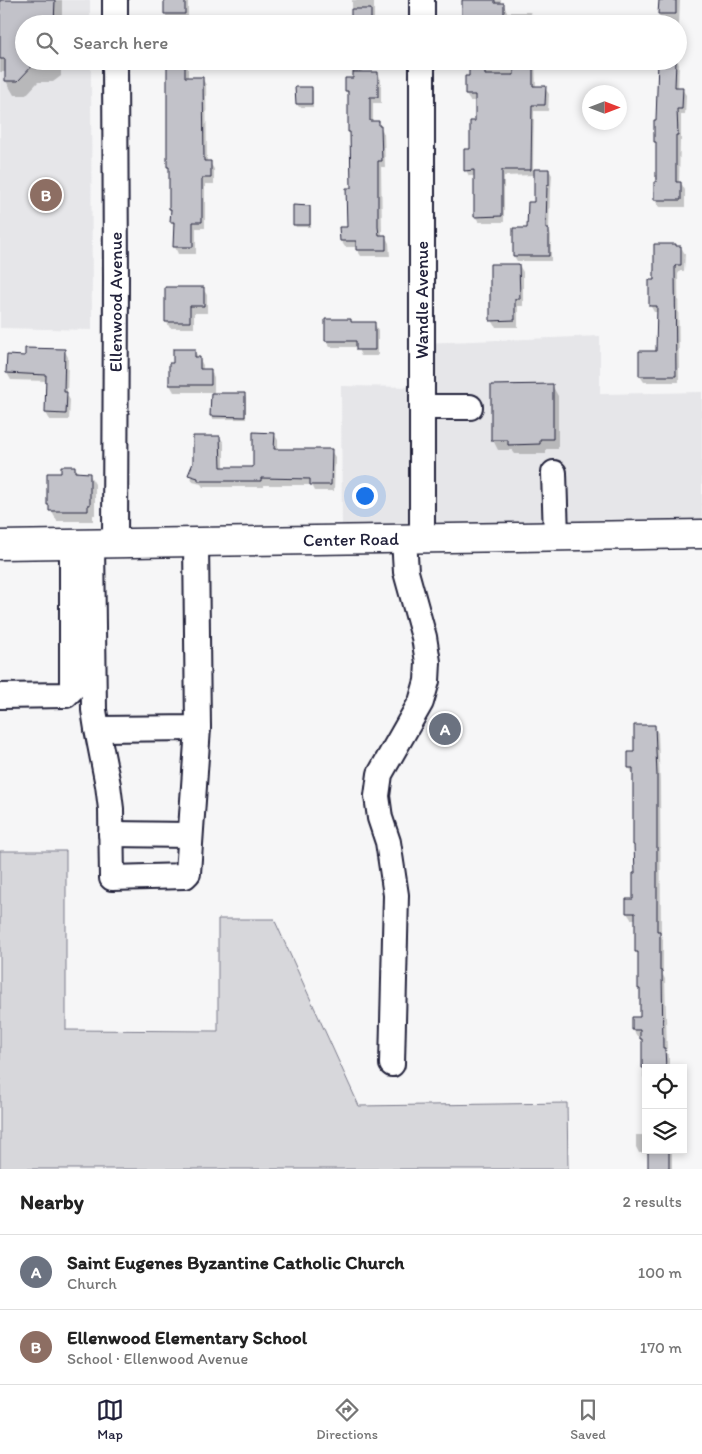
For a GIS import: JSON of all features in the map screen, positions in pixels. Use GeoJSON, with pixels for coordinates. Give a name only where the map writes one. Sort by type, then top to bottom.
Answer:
{"type":"FeatureCollection","features":[{"type":"Feature","properties":{"kind":"main road","name":"Center Road"},"geometry":{"type":"LineString","coordinates":[[0,545],[702,534]]}},
{"type":"Feature","properties":{"kind":"street"},"geometry":{"type":"LineString","coordinates":[[114,0],[115,15]]}},
{"type":"Feature","properties":{"kind":"street"},"geometry":{"type":"LineString","coordinates":[[422,0],[422,15]]}},
{"type":"Feature","properties":{"kind":"street","name":"Ellenwood Avenue"},"geometry":{"type":"LineString","coordinates":[[93,543],[116,278],[115,70]]}},
{"type":"Feature","properties":{"kind":"street","name":"Wandle Avenue"},"geometry":{"type":"LineString","coordinates":[[392,1064],[396,895],[388,842],[380,818],[377,796],[380,774],[421,702],[427,681],[428,662],[424,637],[406,572],[413,539],[422,407],[422,70]]}},
{"type":"Feature","properties":{"kind":"street"},"geometry":{"type":"LineString","coordinates":[[422,407],[470,407]]}},
{"type":"Feature","properties":{"kind":"street"},"geometry":{"type":"LineString","coordinates":[[554,473],[556,536]]}},
{"type":"Feature","properties":{"kind":"street"},"geometry":{"type":"LineString","coordinates":[[93,543],[94,710],[111,809],[112,878],[185,876],[188,873],[198,728],[196,542]]}},
{"type":"Feature","properties":{"kind":"street"},"geometry":{"type":"LineString","coordinates":[[0,696],[66,695],[72,689],[93,543]]}},
{"type":"Feature","properties":{"kind":"street"},"geometry":{"type":"LineString","coordinates":[[97,729],[198,728]]}},
{"type":"Feature","properties":{"kind":"street"},"geometry":{"type":"LineString","coordinates":[[111,834],[190,835]]}},
{"type":"Feature","properties":{"kind":"shaded area"},"geometry":{"type":"Polygon","coordinates":[[[0,0],[90,0],[90,15],[15,15],[15,70],[91,70],[92,330],[0,328],[0,0]]]}},
{"type":"Feature","properties":{"kind":"shaded area"},"geometry":{"type":"Polygon","coordinates":[[[600,336],[600,394],[702,392],[702,534],[342,540],[341,386],[422,387],[423,343],[600,336]]]}},
{"type":"Feature","properties":{"kind":"shaded area"},"geometry":{"type":"Polygon","coordinates":[[[0,851],[66,851],[66,1030],[218,1031],[218,919],[274,919],[359,1106],[567,1103],[568,1169],[0,1169],[0,851]]]}},
{"type":"Feature","properties":{"kind":"building"},"geometry":{"type":"Polygon","coordinates":[[[0,0],[55,0],[54,15],[15,15],[15,70],[28,70],[18,81],[5,81],[5,59],[0,59],[0,0]]]}},
{"type":"Feature","properties":{"kind":"building"},"geometry":{"type":"Polygon","coordinates":[[[164,0],[185,0],[185,14],[164,14],[164,0]]]}},
{"type":"Feature","properties":{"kind":"building"},"geometry":{"type":"Polygon","coordinates":[[[462,0],[495,0],[495,3],[504,3],[504,15],[462,15],[462,0]]]}},
{"type":"Feature","properties":{"kind":"building"},"geometry":{"type":"Polygon","coordinates":[[[659,0],[676,0],[676,14],[658,14],[659,0]]]}},
{"type":"Feature","properties":{"kind":"building"},"geometry":{"type":"Polygon","coordinates":[[[351,9],[371,9],[371,15],[351,15],[351,9]]]}},
{"type":"Feature","properties":{"kind":"building"},"geometry":{"type":"Polygon","coordinates":[[[167,70],[185,70],[185,77],[203,77],[204,161],[211,161],[211,178],[202,178],[202,222],[193,222],[193,247],[173,247],[174,222],[170,222],[169,167],[167,167],[167,70]]]}},
{"type":"Feature","properties":{"kind":"building"},"geometry":{"type":"Polygon","coordinates":[[[469,70],[485,70],[485,75],[514,75],[514,70],[533,70],[533,86],[546,86],[545,105],[532,105],[531,170],[502,170],[502,216],[474,217],[474,170],[464,171],[464,149],[470,149],[470,121],[475,121],[475,95],[465,95],[465,76],[469,76],[469,70]]]}},
{"type":"Feature","properties":{"kind":"building"},"geometry":{"type":"Polygon","coordinates":[[[658,70],[676,70],[675,87],[683,87],[682,109],[677,109],[678,135],[676,135],[676,182],[681,182],[681,200],[654,200],[656,142],[654,142],[654,120],[656,120],[658,70]]]}},
{"type":"Feature","properties":{"kind":"building"},"geometry":{"type":"Polygon","coordinates":[[[353,72],[378,72],[378,97],[370,97],[370,121],[379,121],[379,126],[381,126],[382,161],[378,161],[378,227],[379,235],[386,235],[386,250],[356,250],[356,241],[340,241],[339,227],[347,227],[346,188],[351,188],[348,91],[345,91],[345,78],[353,78],[353,72]]]}},
{"type":"Feature","properties":{"kind":"building"},"geometry":{"type":"Polygon","coordinates":[[[295,87],[312,87],[312,104],[296,104],[295,87]]]}},
{"type":"Feature","properties":{"kind":"building"},"geometry":{"type":"Polygon","coordinates":[[[534,169],[549,169],[546,229],[549,229],[549,256],[513,256],[513,228],[527,228],[528,202],[534,202],[534,169]]]}},
{"type":"Feature","properties":{"kind":"building"},"geometry":{"type":"Polygon","coordinates":[[[293,205],[310,206],[310,225],[293,225],[293,205]]]}},
{"type":"Feature","properties":{"kind":"building"},"geometry":{"type":"Polygon","coordinates":[[[654,244],[676,244],[676,246],[681,246],[681,265],[676,265],[675,267],[676,376],[639,376],[639,351],[656,351],[657,306],[649,306],[649,280],[654,280],[654,244]]]}},
{"type":"Feature","properties":{"kind":"building"},"geometry":{"type":"Polygon","coordinates":[[[490,264],[519,264],[520,299],[515,299],[515,320],[490,321],[490,264]]]}},
{"type":"Feature","properties":{"kind":"building"},"geometry":{"type":"Polygon","coordinates":[[[165,287],[204,287],[204,306],[190,306],[190,322],[165,322],[165,287]]]}},
{"type":"Feature","properties":{"kind":"building"},"geometry":{"type":"Polygon","coordinates":[[[325,319],[351,319],[351,322],[375,322],[375,350],[356,350],[356,341],[325,341],[325,319]]]}},
{"type":"Feature","properties":{"kind":"building"},"geometry":{"type":"Polygon","coordinates":[[[25,348],[65,349],[64,392],[67,392],[66,414],[45,413],[46,375],[6,373],[7,355],[25,356],[25,348]]]}},
{"type":"Feature","properties":{"kind":"building"},"geometry":{"type":"Polygon","coordinates":[[[173,349],[195,349],[195,357],[200,357],[200,369],[211,369],[211,385],[169,385],[169,363],[173,363],[173,349]]]}},
{"type":"Feature","properties":{"kind":"building"},"geometry":{"type":"Polygon","coordinates":[[[553,384],[553,439],[540,439],[540,444],[508,445],[508,440],[491,440],[491,385],[553,384]]]}},
{"type":"Feature","properties":{"kind":"building"},"geometry":{"type":"Polygon","coordinates":[[[211,393],[245,393],[245,417],[210,416],[211,393]]]}},
{"type":"Feature","properties":{"kind":"building"},"geometry":{"type":"Polygon","coordinates":[[[253,432],[275,433],[274,449],[332,449],[331,485],[310,485],[310,479],[261,478],[261,481],[198,481],[198,478],[188,475],[193,463],[193,436],[220,436],[221,467],[253,467],[253,432]]]}},
{"type":"Feature","properties":{"kind":"building"},"geometry":{"type":"Polygon","coordinates":[[[61,466],[75,466],[75,472],[90,473],[90,505],[88,505],[88,511],[49,511],[49,505],[47,505],[47,473],[61,473],[61,466]]]}},
{"type":"Feature","properties":{"kind":"building"},"geometry":{"type":"Polygon","coordinates":[[[634,725],[655,725],[657,775],[657,931],[660,931],[663,1048],[665,1048],[666,1064],[642,1064],[640,1030],[632,1030],[632,1017],[640,1017],[638,952],[635,952],[635,913],[626,913],[626,899],[633,899],[633,873],[635,873],[633,768],[628,768],[628,752],[634,752],[634,725]]]}},
{"type":"Feature","properties":{"kind":"building"},"geometry":{"type":"Polygon","coordinates":[[[648,1154],[669,1154],[669,1169],[648,1169],[648,1154]]]}},
{"type":"Feature","properties":{"kind":"place","name":"Ellenwood Elementary School"},"geometry":{"type":"Point","coordinates":[46,195]}},
{"type":"Feature","properties":{"kind":"place","name":"Saint Eugenes Byzantine Catholic Church"},"geometry":{"type":"Point","coordinates":[445,729]}}]}
